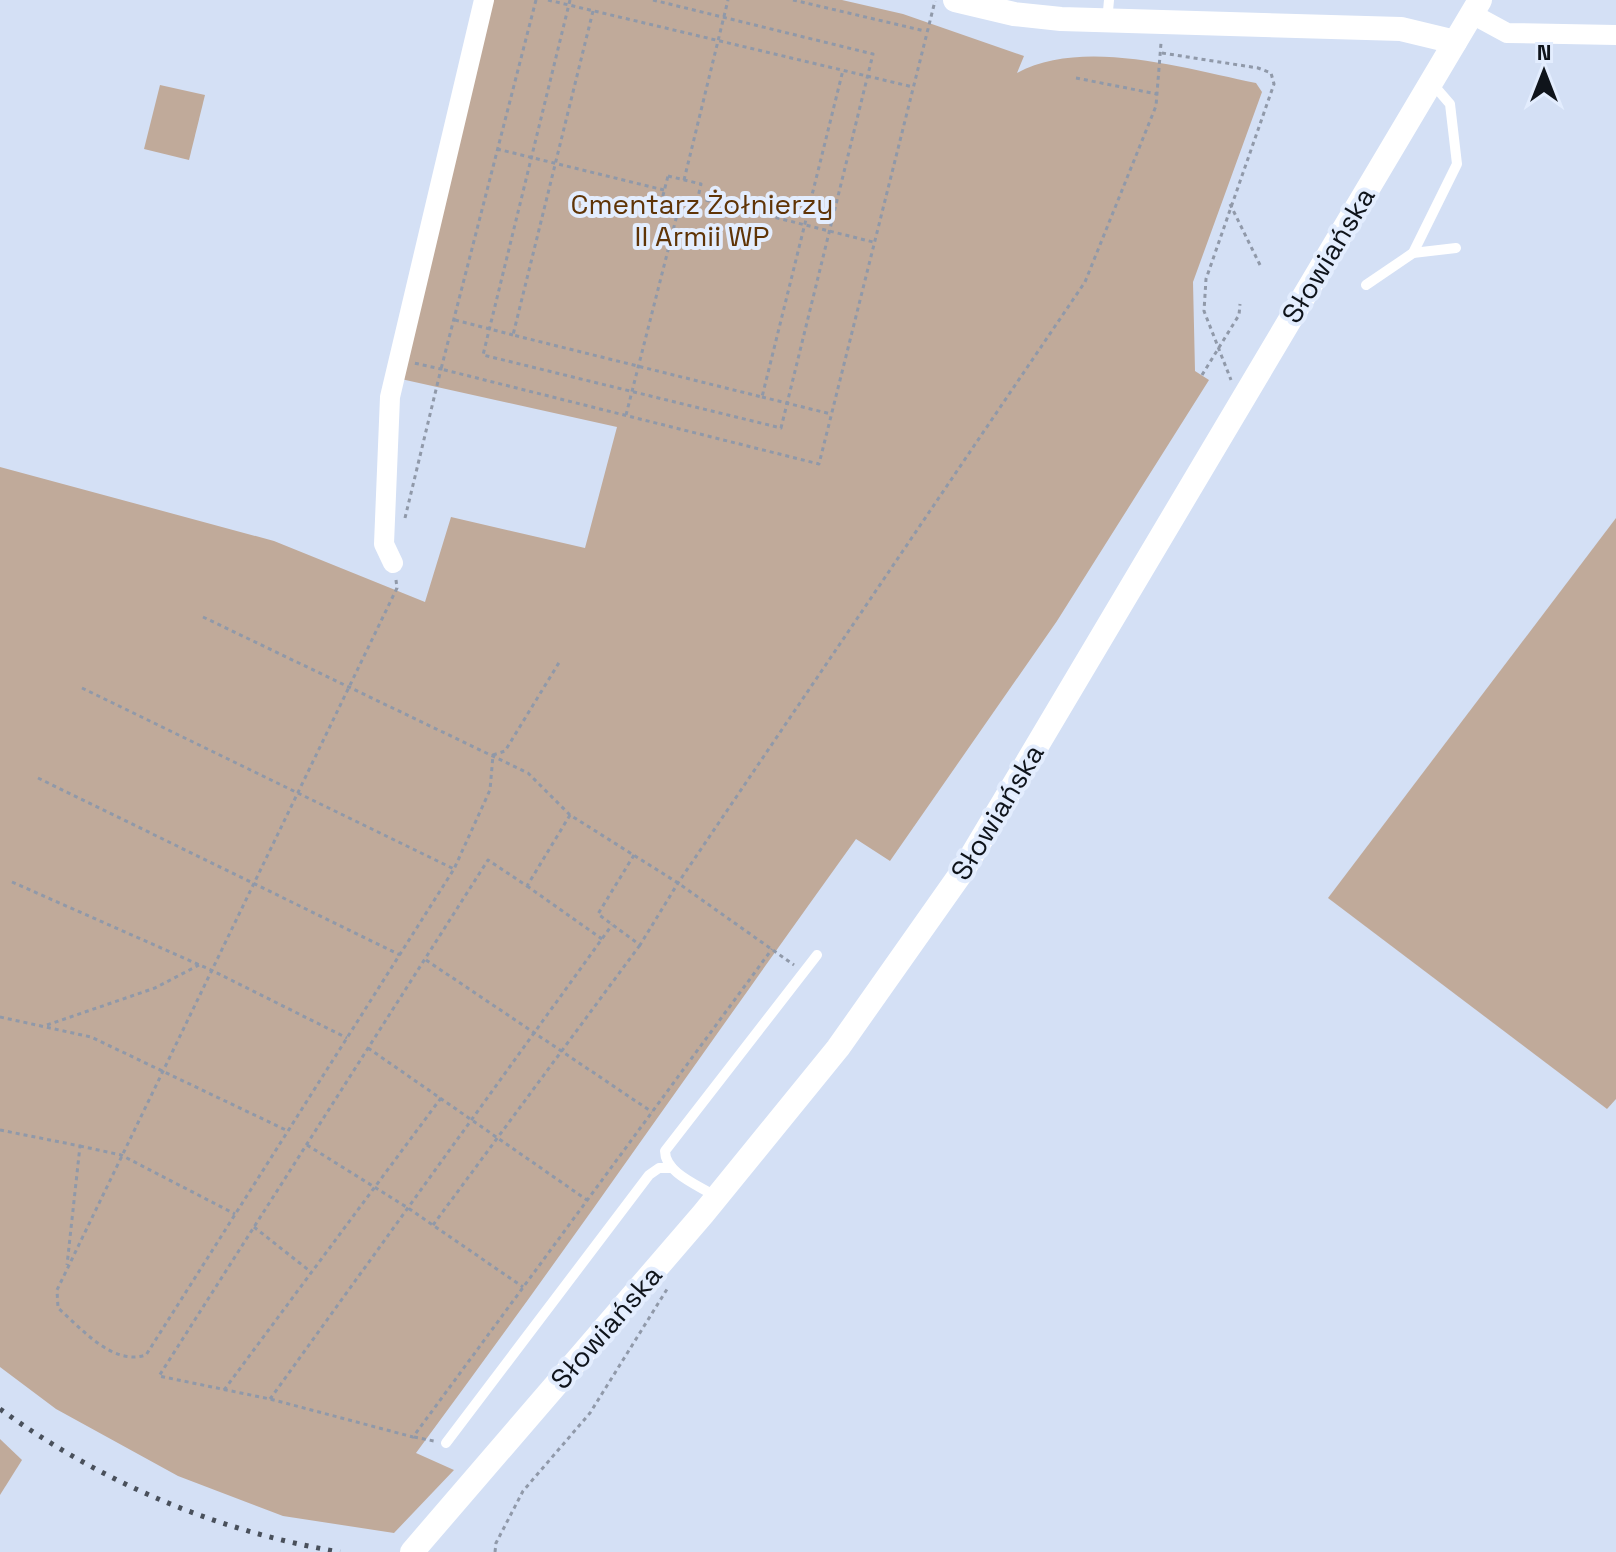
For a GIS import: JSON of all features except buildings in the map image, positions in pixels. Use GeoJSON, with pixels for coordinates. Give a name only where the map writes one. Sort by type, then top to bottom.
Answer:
{"type":"FeatureCollection","features":[{"type":"Feature","properties":{"kind":"street"},"geometry":{"type":"LineString","coordinates":[[393,563],[384,544],[390,397],[484,0]]}},
{"type":"Feature","properties":{"kind":"street"},"geometry":{"type":"LineString","coordinates":[[955,0],[1014,14],[1108,11],[1160,23],[1401,29],[1455,42]]}},
{"type":"Feature","properties":{"kind":"street"},"geometry":{"type":"LineString","coordinates":[[1476,7],[1507,33],[1616,35]]}},
{"type":"Feature","properties":{"kind":"street","name":"Słowiańska"},"geometry":{"type":"LineString","coordinates":[[412,1552],[717,1197],[838,1048],[962,872],[1476,7]]}},
{"type":"Feature","properties":{"kind":"lane"},"geometry":{"type":"LineString","coordinates":[[1413,253],[1457,164],[1450,104],[1431,82]]}},
{"type":"Feature","properties":{"kind":"lane"},"geometry":{"type":"LineString","coordinates":[[1366,285],[1413,253],[1456,248]]}},
{"type":"Feature","properties":{"kind":"lane"},"geometry":{"type":"LineString","coordinates":[[717,1197],[672,1168],[665,1160],[665,1151],[817,955]]}},
{"type":"Feature","properties":{"kind":"lane"},"geometry":{"type":"LineString","coordinates":[[446,1443],[649,1175],[659,1168],[672,1168]]}},
{"type":"Feature","properties":{"kind":"path"},"geometry":{"type":"LineString","coordinates":[[405,519],[536,0]]}},
{"type":"Feature","properties":{"kind":"path"},"geometry":{"type":"LineString","coordinates":[[548,0],[569,2],[593,11],[913,87]]}},
{"type":"Feature","properties":{"kind":"path"},"geometry":{"type":"LineString","coordinates":[[569,2],[483,355],[781,428],[873,54],[653,0]]}},
{"type":"Feature","properties":{"kind":"path"},"geometry":{"type":"LineString","coordinates":[[684,180],[728,0]]}},
{"type":"Feature","properties":{"kind":"path"},"geometry":{"type":"LineString","coordinates":[[793,0],[926,31]]}},
{"type":"Feature","properties":{"kind":"path"},"geometry":{"type":"LineString","coordinates":[[399,359],[819,464],[935,0]]}},
{"type":"Feature","properties":{"kind":"path"},"geometry":{"type":"LineString","coordinates":[[513,335],[593,11]]}},
{"type":"Feature","properties":{"kind":"path"},"geometry":{"type":"LineString","coordinates":[[433,1225],[640,945],[678,883],[1085,282],[1140,148],[1157,94],[1162,53],[1160,23]]}},
{"type":"Feature","properties":{"kind":"path"},"geometry":{"type":"LineString","coordinates":[[1162,53],[1258,68],[1271,73],[1274,84],[1230,204],[1205,289],[1204,311],[1231,380]]}},
{"type":"Feature","properties":{"kind":"path"},"geometry":{"type":"LineString","coordinates":[[762,397],[843,70]]}},
{"type":"Feature","properties":{"kind":"path"},"geometry":{"type":"LineString","coordinates":[[1076,78],[1157,94]]}},
{"type":"Feature","properties":{"kind":"path"},"geometry":{"type":"LineString","coordinates":[[497,149],[664,190]]}},
{"type":"Feature","properties":{"kind":"path"},"geometry":{"type":"LineString","coordinates":[[668,176],[701,184],[694,215],[660,207],[664,190],[668,176]]}},
{"type":"Feature","properties":{"kind":"path"},"geometry":{"type":"LineString","coordinates":[[698,198],[874,242]]}},
{"type":"Feature","properties":{"kind":"path"},"geometry":{"type":"LineString","coordinates":[[1230,204],[1261,267]]}},
{"type":"Feature","properties":{"kind":"path"},"geometry":{"type":"LineString","coordinates":[[626,415],[678,211]]}},
{"type":"Feature","properties":{"kind":"path"},"geometry":{"type":"LineString","coordinates":[[1202,375],[1239,315],[1240,304]]}},
{"type":"Feature","properties":{"kind":"path"},"geometry":{"type":"LineString","coordinates":[[453,320],[831,414]]}},
{"type":"Feature","properties":{"kind":"path"},"geometry":{"type":"LineString","coordinates":[[393,563],[397,588],[57,1290],[58,1308],[99,1345],[134,1359],[146,1355],[454,869],[488,797],[493,755]]}},
{"type":"Feature","properties":{"kind":"path"},"geometry":{"type":"LineString","coordinates":[[203,617],[528,773],[570,815],[678,883],[804,971]]}},
{"type":"Feature","properties":{"kind":"path"},"geometry":{"type":"LineString","coordinates":[[493,755],[505,751],[560,661]]}},
{"type":"Feature","properties":{"kind":"path"},"geometry":{"type":"LineString","coordinates":[[82,688],[454,869]]}},
{"type":"Feature","properties":{"kind":"path"},"geometry":{"type":"LineString","coordinates":[[38,778],[400,955]]}},
{"type":"Feature","properties":{"kind":"path"},"geometry":{"type":"LineString","coordinates":[[527,886],[570,815]]}},
{"type":"Feature","properties":{"kind":"path"},"geometry":{"type":"LineString","coordinates":[[634,855],[598,914],[640,945]]}},
{"type":"Feature","properties":{"kind":"path"},"geometry":{"type":"LineString","coordinates":[[446,1443],[270,1399],[159,1376],[488,860],[602,939]]}},
{"type":"Feature","properties":{"kind":"path"},"geometry":{"type":"LineString","coordinates":[[12,882],[211,970],[347,1038]]}},
{"type":"Feature","properties":{"kind":"path"},"geometry":{"type":"LineString","coordinates":[[270,1399],[613,925]]}},
{"type":"Feature","properties":{"kind":"path"},"geometry":{"type":"LineString","coordinates":[[413,1437],[772,949]]}},
{"type":"Feature","properties":{"kind":"path"},"geometry":{"type":"LineString","coordinates":[[425,959],[652,1112]]}},
{"type":"Feature","properties":{"kind":"path"},"geometry":{"type":"LineString","coordinates":[[43,1026],[155,988],[199,965]]}},
{"type":"Feature","properties":{"kind":"path"},"geometry":{"type":"LineString","coordinates":[[0,1017],[91,1037],[288,1131]]}},
{"type":"Feature","properties":{"kind":"path"},"geometry":{"type":"LineString","coordinates":[[368,1048],[587,1200]]}},
{"type":"Feature","properties":{"kind":"path"},"geometry":{"type":"LineString","coordinates":[[224,1390],[441,1098]]}},
{"type":"Feature","properties":{"kind":"path"},"geometry":{"type":"LineString","coordinates":[[0,1130],[121,1155],[235,1214]]}},
{"type":"Feature","properties":{"kind":"path"},"geometry":{"type":"LineString","coordinates":[[307,1145],[408,1208],[523,1287]]}},
{"type":"Feature","properties":{"kind":"path"},"geometry":{"type":"LineString","coordinates":[[66,1268],[80,1146]]}},
{"type":"Feature","properties":{"kind":"path"},"geometry":{"type":"LineString","coordinates":[[254,1227],[311,1273]]}},
{"type":"Feature","properties":{"kind":"path"},"geometry":{"type":"LineString","coordinates":[[495,1552],[496,1543],[523,1491],[590,1413],[662,1302],[675,1275]]}},
{"type":"Feature","properties":{"kind":"green space","name":"Cmentarz Żołnierzy II Armii WP"},"geometry":{"type":"Polygon","coordinates":[[[493,0],[842,0],[903,14],[1024,56],[1017,73],[1072,57],[1135,59],[1256,83],[1262,92],[1193,282],[1195,371],[1209,380],[1057,621],[890,861],[856,839],[416,1453],[454,1470],[394,1533],[283,1516],[178,1476],[56,1409],[0,1367],[0,467],[274,541],[425,602],[451,517],[585,548],[617,427],[401,379],[493,0]]]}},
{"type":"Feature","properties":{"kind":"green space"},"geometry":{"type":"Polygon","coordinates":[[[160,85],[205,95],[189,160],[144,149],[160,85]]]}},
{"type":"Feature","properties":{"kind":"green space"},"geometry":{"type":"Polygon","coordinates":[[[1616,518],[1616,1099],[1607,1109],[1328,898],[1616,518]]]}},
{"type":"Feature","properties":{"kind":"green space"},"geometry":{"type":"Polygon","coordinates":[[[0,1439],[22,1460],[0,1495],[0,1439]]]}},
{"type":"Feature","properties":{"kind":"railway"},"geometry":{"type":"LineString","coordinates":[[0,1409],[79,1460],[162,1500],[249,1531],[340,1552]]}}]}
